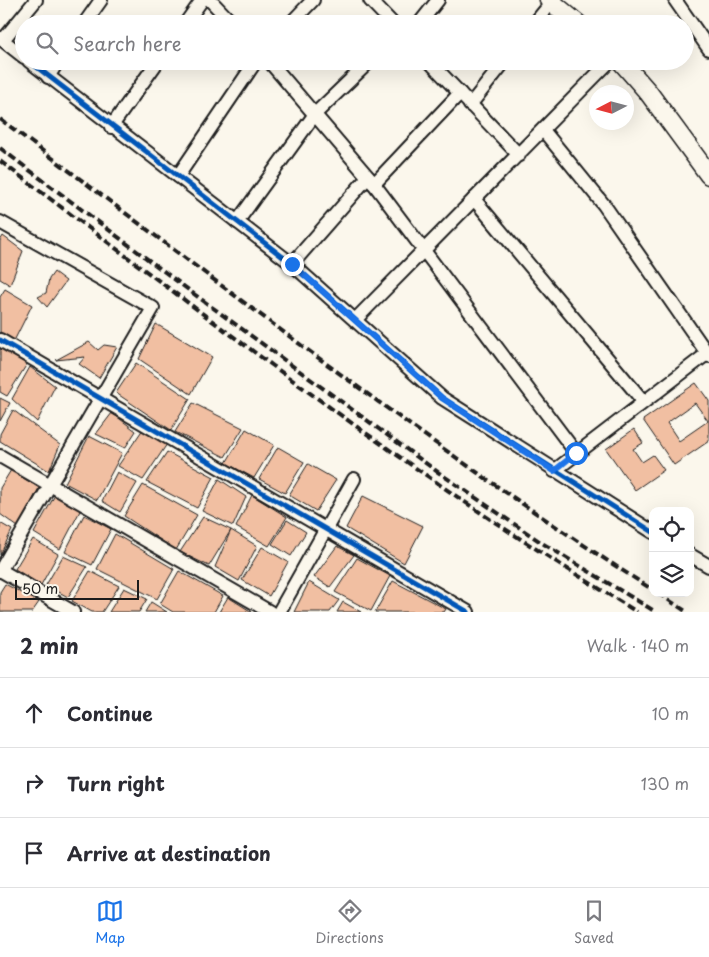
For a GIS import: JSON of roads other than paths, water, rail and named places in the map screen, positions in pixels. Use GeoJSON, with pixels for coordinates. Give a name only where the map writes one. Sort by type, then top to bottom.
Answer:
{"type":"FeatureCollection","features":[{"type":"Feature","properties":{"kind":"street"},"geometry":{"type":"LineString","coordinates":[[23,15],[36,0]]}},
{"type":"Feature","properties":{"kind":"street"},"geometry":{"type":"LineString","coordinates":[[90,15],[100,0]]}},
{"type":"Feature","properties":{"kind":"street"},"geometry":{"type":"LineString","coordinates":[[191,15],[202,0]]}},
{"type":"Feature","properties":{"kind":"street"},"geometry":{"type":"LineString","coordinates":[[210,0],[224,15]]}},
{"type":"Feature","properties":{"kind":"street"},"geometry":{"type":"LineString","coordinates":[[299,15],[313,0]]}},
{"type":"Feature","properties":{"kind":"street"},"geometry":{"type":"LineString","coordinates":[[370,0],[384,15]]}},
{"type":"Feature","properties":{"kind":"street"},"geometry":{"type":"LineString","coordinates":[[426,15],[438,0]]}},
{"type":"Feature","properties":{"kind":"street"},"geometry":{"type":"LineString","coordinates":[[675,0],[685,15]]}},
{"type":"Feature","properties":{"kind":"street"},"geometry":{"type":"LineString","coordinates":[[540,15],[550,1],[567,15]]}},
{"type":"Feature","properties":{"kind":"street"},"geometry":{"type":"LineString","coordinates":[[15,23],[1,39],[15,50]]}},
{"type":"Feature","properties":{"kind":"street"},"geometry":{"type":"LineString","coordinates":[[694,27],[709,49]]}},
{"type":"Feature","properties":{"kind":"street"},"geometry":{"type":"LineString","coordinates":[[40,70],[111,127],[292,264],[442,398],[554,471],[649,530]]}},
{"type":"Feature","properties":{"kind":"street"},"geometry":{"type":"LineString","coordinates":[[48,77],[52,70]]}},
{"type":"Feature","properties":{"kind":"street"},"geometry":{"type":"LineString","coordinates":[[111,127],[152,70]]}},
{"type":"Feature","properties":{"kind":"street"},"geometry":{"type":"LineString","coordinates":[[178,176],[250,70]]}},
{"type":"Feature","properties":{"kind":"street"},"geometry":{"type":"LineString","coordinates":[[277,70],[371,180],[576,453]]}},
{"type":"Feature","properties":{"kind":"street"},"geometry":{"type":"LineString","coordinates":[[237,222],[315,114],[361,70]]}},
{"type":"Feature","properties":{"kind":"street"},"geometry":{"type":"LineString","coordinates":[[438,70],[519,155]]}},
{"type":"Feature","properties":{"kind":"street"},"geometry":{"type":"LineString","coordinates":[[470,105],[498,70]]}},
{"type":"Feature","properties":{"kind":"street"},"geometry":{"type":"LineString","coordinates":[[355,320],[601,70]]}},
{"type":"Feature","properties":{"kind":"street"},"geometry":{"type":"LineString","coordinates":[[629,70],[648,92],[709,175]]}},
{"type":"Feature","properties":{"kind":"street"},"geometry":{"type":"LineString","coordinates":[[292,264],[371,180],[460,93]]}},
{"type":"Feature","properties":{"kind":"street"},"geometry":{"type":"LineString","coordinates":[[543,130],[604,205],[708,355],[643,401],[554,471]]}},
{"type":"Feature","properties":{"kind":"street"},"geometry":{"type":"LineString","coordinates":[[474,199],[643,401]]}},
{"type":"Feature","properties":{"kind":"street"},"geometry":{"type":"LineString","coordinates":[[0,222],[152,308],[102,398],[0,571],[73,612]]}},
{"type":"Feature","properties":{"kind":"street"},"geometry":{"type":"LineString","coordinates":[[0,340],[468,612]]}},
{"type":"Feature","properties":{"kind":"street"},"geometry":{"type":"LineString","coordinates":[[0,456],[270,612]]}},
{"type":"Feature","properties":{"kind":"street"},"geometry":{"type":"LineString","coordinates":[[279,612],[354,479]]}},
{"type":"Feature","properties":{"kind":"street"},"geometry":{"type":"LineString","coordinates":[[694,557],[709,566]]}},
{"type":"Feature","properties":{"kind":"railway"},"geometry":{"type":"LineString","coordinates":[[0,119],[403,420],[485,478],[649,587]]}},
{"type":"Feature","properties":{"kind":"railway"},"geometry":{"type":"LineString","coordinates":[[0,148],[194,294],[435,470],[542,543],[656,612]]}},
{"type":"Feature","properties":{"kind":"railway"},"geometry":{"type":"LineString","coordinates":[[0,161],[216,324],[380,443],[510,532],[637,612]]}},
{"type":"Feature","properties":{"kind":"railway"},"geometry":{"type":"LineString","coordinates":[[664,597],[687,612]]}}]}
